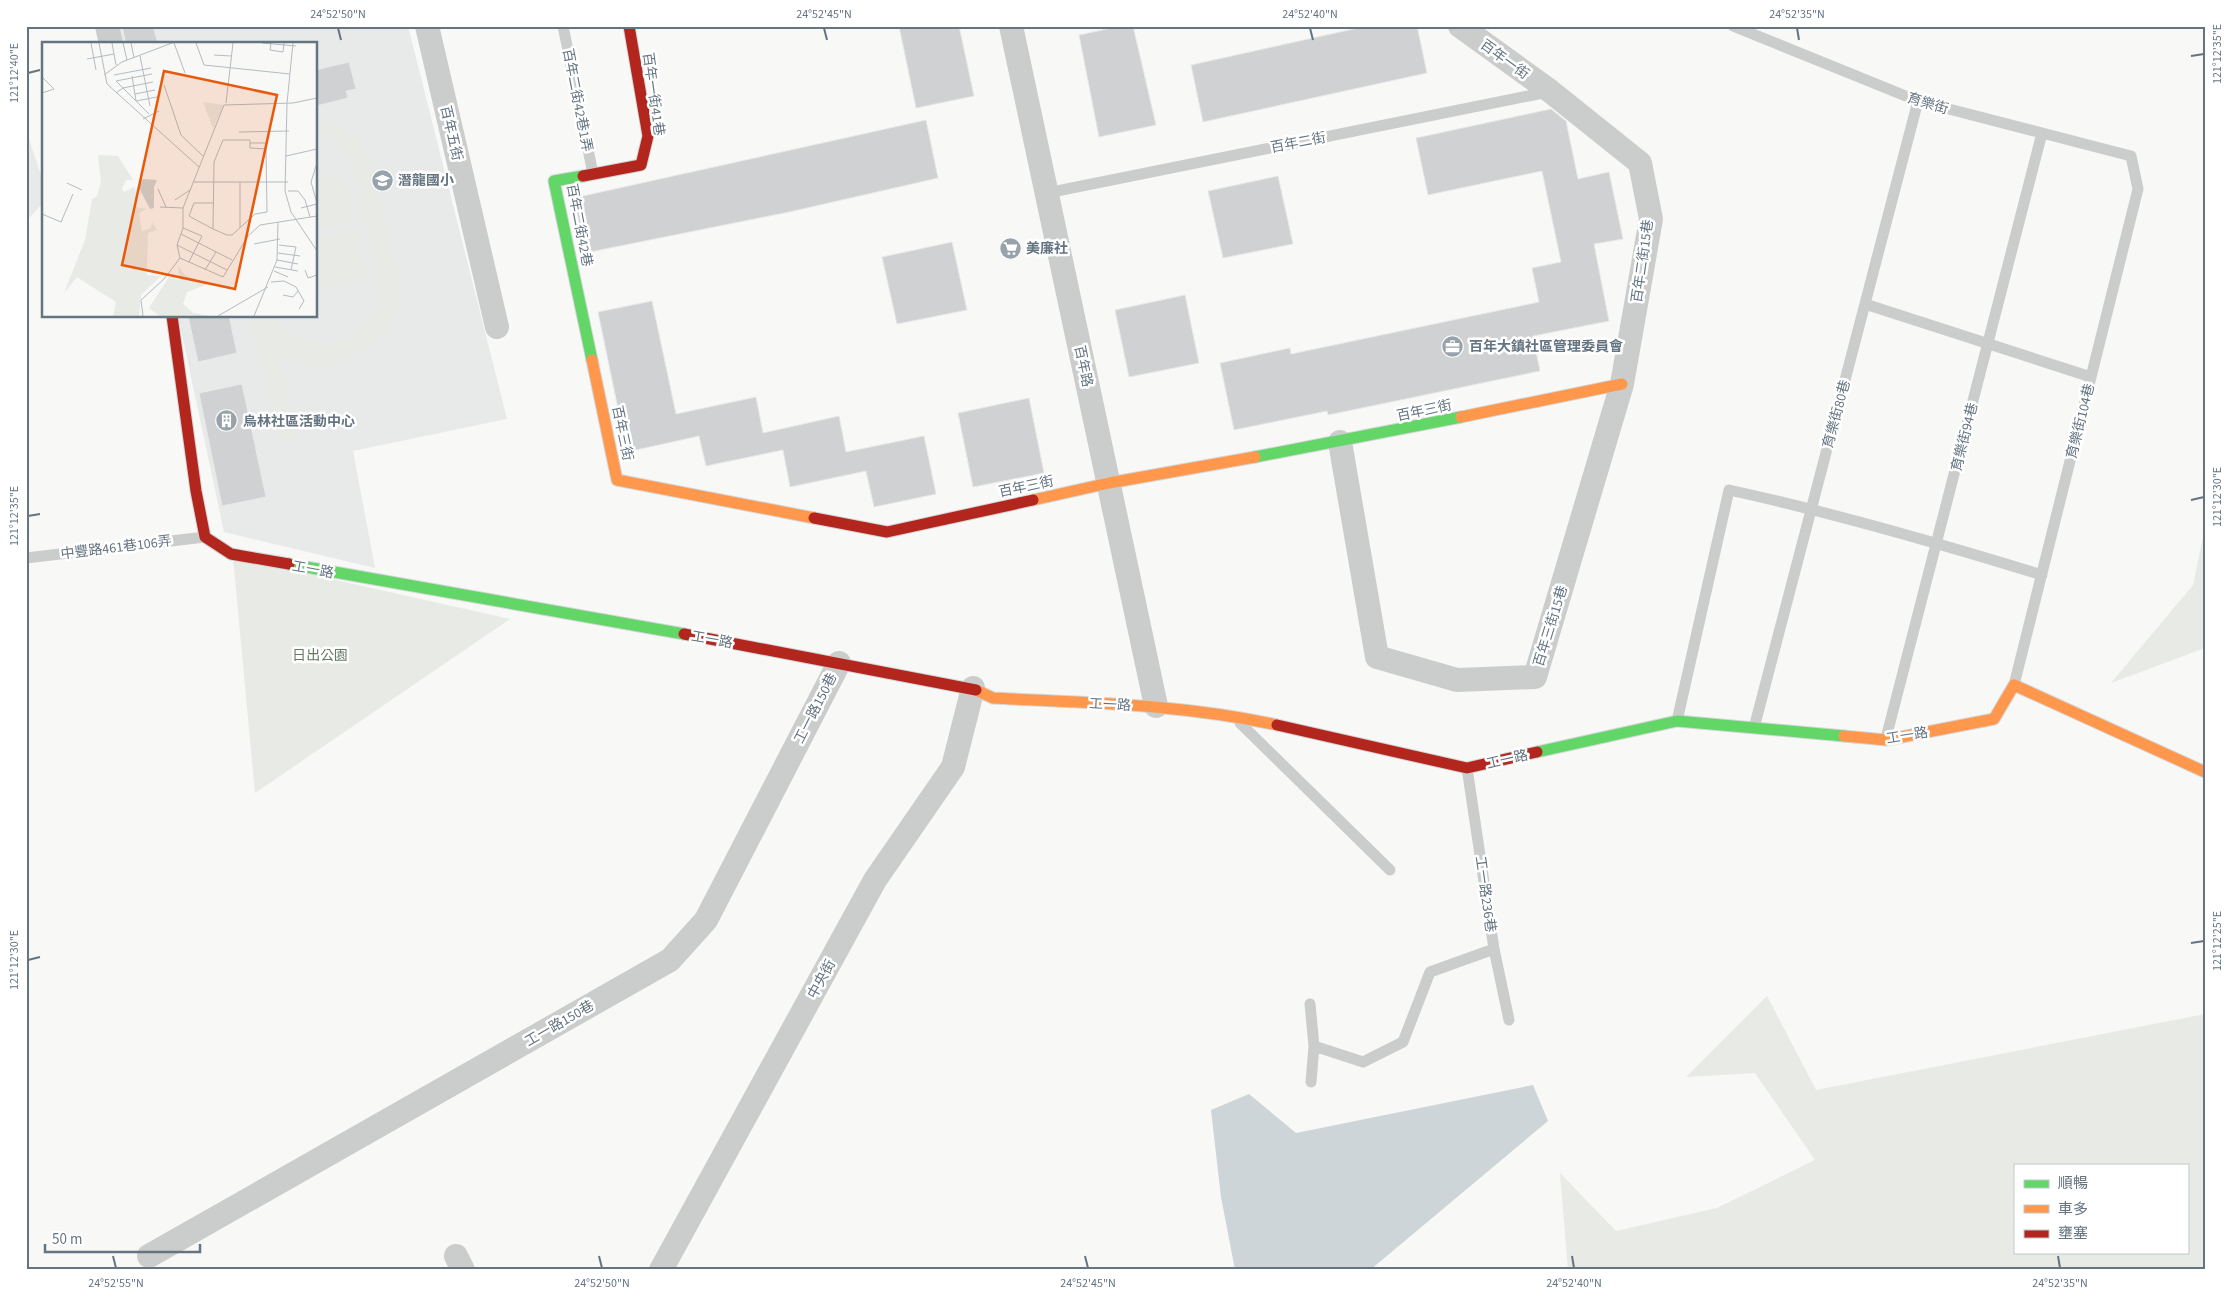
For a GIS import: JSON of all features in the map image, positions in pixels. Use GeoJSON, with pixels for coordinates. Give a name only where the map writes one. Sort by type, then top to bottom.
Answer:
{"type":"FeatureCollection","features":[{"type":"Feature","properties":{"kind":"street"},"geometry":{"type":"LineString","coordinates":[[107,26],[111,42]]}},
{"type":"Feature","properties":{"kind":"street","name":"百年五街"},"geometry":{"type":"LineString","coordinates":[[427,26],[497,327]]}},
{"type":"Feature","properties":{"kind":"street","name":"百年一街41巷"},"geometry":{"type":"LineString","coordinates":[[629,26],[648,136],[641,165]]}},
{"type":"Feature","properties":{"kind":"street","name":"百年路"},"geometry":{"type":"LineString","coordinates":[[1012,26],[1156,706]]}},
{"type":"Feature","properties":{"kind":"street","name":"百年一街"},"geometry":{"type":"LineString","coordinates":[[1460,26],[1550,91]]}},
{"type":"Feature","properties":{"kind":"street","name":"百年二街15巷"},"geometry":{"type":"LineString","coordinates":[[1550,91],[1640,163],[1651,219],[1622,384]]}},
{"type":"Feature","properties":{"kind":"street","name":"百年二街42巷"},"geometry":{"type":"LineString","coordinates":[[579,300],[554,181],[641,165]]}},
{"type":"Feature","properties":{"kind":"street","name":"百年三街"},"geometry":{"type":"LineString","coordinates":[[579,300],[618,480],[887,532],[1109,483],[1340,442],[1622,384]]}},
{"type":"Feature","properties":{"kind":"street"},"geometry":{"type":"LineString","coordinates":[[172,318],[196,491],[205,537]]}},
{"type":"Feature","properties":{"kind":"street","name":"百年三街15巷"},"geometry":{"type":"LineString","coordinates":[[1340,442],[1377,657],[1457,680],[1535,677],[1622,384]]}},
{"type":"Feature","properties":{"kind":"street","name":"工一路"},"geometry":{"type":"LineString","coordinates":[[205,537],[231,554],[972,688],[993,698],[1156,706],[1232,714],[1467,768],[1677,721],[1886,740],[1994,720],[2014,686]]}},
{"type":"Feature","properties":{"kind":"street","name":"工一路150巷"},"geometry":{"type":"LineString","coordinates":[[149,1256],[670,960],[706,920],[839,663]]}},
{"type":"Feature","properties":{"kind":"street"},"geometry":{"type":"LineString","coordinates":[[2014,686],[2205,772]]}},
{"type":"Feature","properties":{"kind":"street","name":"中央街"},"geometry":{"type":"LineString","coordinates":[[661,1270],[875,880],[953,767],[972,688]]}},
{"type":"Feature","properties":{"kind":"lane","name":"百年二街42巷1弄"},"geometry":{"type":"LineString","coordinates":[[563,26],[593,174]]}},
{"type":"Feature","properties":{"kind":"lane","name":"育樂街"},"geometry":{"type":"LineString","coordinates":[[1733,26],[1918,101],[2131,156]]}},
{"type":"Feature","properties":{"kind":"lane","name":"百年二街"},"geometry":{"type":"LineString","coordinates":[[1047,193],[1550,91]]}},
{"type":"Feature","properties":{"kind":"lane","name":"育樂街80巷"},"geometry":{"type":"LineString","coordinates":[[1754,728],[1918,101]]}},
{"type":"Feature","properties":{"kind":"lane","name":"育樂街94巷"},"geometry":{"type":"LineString","coordinates":[[1886,740],[2042,133]]}},
{"type":"Feature","properties":{"kind":"lane","name":"育樂街104巷"},"geometry":{"type":"LineString","coordinates":[[2014,686],[2138,189],[2131,156]]}},
{"type":"Feature","properties":{"kind":"lane"},"geometry":{"type":"LineString","coordinates":[[1865,304],[2091,377]]}},
{"type":"Feature","properties":{"kind":"lane"},"geometry":{"type":"LineString","coordinates":[[1677,721],[1729,490],[1812,508],[1937,542],[2042,575]]}},
{"type":"Feature","properties":{"kind":"lane","name":"中豐路461巷106弄"},"geometry":{"type":"LineString","coordinates":[[26,558],[205,537]]}},
{"type":"Feature","properties":{"kind":"lane"},"geometry":{"type":"LineString","coordinates":[[1232,714],[1390,870]]}},
{"type":"Feature","properties":{"kind":"lane","name":"工一路236巷"},"geometry":{"type":"LineString","coordinates":[[1467,768],[1494,949],[1509,1020]]}},
{"type":"Feature","properties":{"kind":"lane"},"geometry":{"type":"LineString","coordinates":[[1314,1046],[1363,1062],[1403,1042],[1430,972],[1494,949]]}},
{"type":"Feature","properties":{"kind":"lane"},"geometry":{"type":"LineString","coordinates":[[1310,1004],[1314,1046],[1311,1082]]}},
{"type":"Feature","properties":{"kind":"shaded area","name":"潛龍國小"},"geometry":{"type":"Polygon","coordinates":[[[117,26],[408,26],[507,419],[353,451],[375,568],[224,532],[178,318],[318,318],[318,42],[121,42],[117,26]]]}},
{"type":"Feature","properties":{"kind":"shaded area"},"geometry":{"type":"Polygon","coordinates":[[[26,130],[42,178],[42,204],[26,221],[26,130]]]}},
{"type":"Feature","properties":{"kind":"shaded area"},"geometry":{"type":"Polygon","coordinates":[[[1533,1085],[1548,1121],[1370,1270],[1235,1270],[1221,1197],[1211,1110],[1249,1094],[1296,1133],[1533,1085]]]}},
{"type":"Feature","properties":{"kind":"green space"},"geometry":{"type":"Polygon","coordinates":[[[318,117],[324,118],[358,138],[371,159],[399,273],[400,294],[397,314],[389,331],[373,344],[352,358],[335,364],[321,367],[304,365],[279,353],[298,437],[278,441],[249,318],[276,318],[281,325],[301,339],[319,344],[342,340],[361,326],[375,309],[380,281],[353,167],[336,142],[318,134],[318,117]]]}},
{"type":"Feature","properties":{"kind":"green space"},"geometry":{"type":"Polygon","coordinates":[[[344,174],[355,222],[318,230],[318,180],[344,174]]]}},
{"type":"Feature","properties":{"kind":"green space"},"geometry":{"type":"Polygon","coordinates":[[[356,230],[367,277],[318,289],[318,239],[356,230]]]}},
{"type":"Feature","properties":{"kind":"green space"},"geometry":{"type":"Polygon","coordinates":[[[2205,527],[2205,648],[2111,683],[2193,585],[2205,527]]]}},
{"type":"Feature","properties":{"kind":"green space","name":"日出公園"},"geometry":{"type":"Polygon","coordinates":[[[233,557],[510,619],[255,793],[233,557]]]}},
{"type":"Feature","properties":{"kind":"green space"},"geometry":{"type":"Polygon","coordinates":[[[1767,996],[1816,1090],[2205,1014],[2205,1270],[1568,1270],[1560,1173],[1616,1231],[1717,1208],[1815,1160],[1755,1073],[1686,1077],[1767,996]]]}},
{"type":"Feature","properties":{"kind":"building"},"geometry":{"type":"Polygon","coordinates":[[[122,26],[153,26],[157,42],[126,42],[122,26]]]}},
{"type":"Feature","properties":{"kind":"building"},"geometry":{"type":"Polygon","coordinates":[[[899,26],[959,26],[974,96],[916,108],[899,26]]]}},
{"type":"Feature","properties":{"kind":"building"},"geometry":{"type":"Polygon","coordinates":[[[1121,26],[1133,26],[1156,125],[1099,137],[1079,35],[1121,26]]]}},
{"type":"Feature","properties":{"kind":"building"},"geometry":{"type":"Polygon","coordinates":[[[1367,26],[1417,26],[1427,73],[1203,122],[1191,65],[1367,26]]]}},
{"type":"Feature","properties":{"kind":"building"},"geometry":{"type":"Polygon","coordinates":[[[349,62],[356,89],[346,91],[348,98],[318,106],[318,70],[349,62]]]}},
{"type":"Feature","properties":{"kind":"building"},"geometry":{"type":"Polygon","coordinates":[[[1551,109],[1566,121],[1578,179],[1609,172],[1623,239],[1594,244],[1609,321],[1533,336],[1540,371],[1328,415],[1327,411],[1234,430],[1220,363],[1290,348],[1291,354],[1539,302],[1532,268],[1561,262],[1542,171],[1428,195],[1416,138],[1551,109]]]}},
{"type":"Feature","properties":{"kind":"building"},"geometry":{"type":"Polygon","coordinates":[[[926,120],[938,178],[789,212],[585,253],[574,198],[926,120]]]}},
{"type":"Feature","properties":{"kind":"building"},"geometry":{"type":"Polygon","coordinates":[[[1278,176],[1293,244],[1223,258],[1208,191],[1278,176]]]}},
{"type":"Feature","properties":{"kind":"building"},"geometry":{"type":"Polygon","coordinates":[[[952,242],[967,310],[897,324],[882,257],[952,242]]]}},
{"type":"Feature","properties":{"kind":"building"},"geometry":{"type":"Polygon","coordinates":[[[1185,295],[1199,363],[1129,377],[1115,310],[1185,295]]]}},
{"type":"Feature","properties":{"kind":"building"},"geometry":{"type":"Polygon","coordinates":[[[652,301],[676,414],[756,397],[763,433],[839,416],[846,452],[924,436],[936,494],[874,507],[866,471],[790,487],[783,450],[706,466],[699,436],[627,452],[598,312],[652,301]]]}},
{"type":"Feature","properties":{"kind":"building"},"geometry":{"type":"Polygon","coordinates":[[[188,318],[229,318],[237,353],[198,362],[188,318]]]}},
{"type":"Feature","properties":{"kind":"building","name":"烏林社區活動中心"},"geometry":{"type":"Polygon","coordinates":[[[242,384],[266,497],[222,506],[199,393],[242,384]]]}},
{"type":"Feature","properties":{"kind":"building"},"geometry":{"type":"Polygon","coordinates":[[[1029,398],[1044,473],[973,487],[958,413],[1029,398]]]}},
{"type":"Feature","properties":{"kind":"traffic: fast"},"geometry":{"type":"LineString","coordinates":[[583,176],[554,181],[592,360]]}},
{"type":"Feature","properties":{"kind":"traffic: fast"},"geometry":{"type":"LineString","coordinates":[[1255,457],[1461,417]]}},
{"type":"Feature","properties":{"kind":"traffic: fast"},"geometry":{"type":"LineString","coordinates":[[289,564],[684,634]]}},
{"type":"Feature","properties":{"kind":"traffic: fast"},"geometry":{"type":"LineString","coordinates":[[1537,752],[1677,721],[1844,736]]}},
{"type":"Feature","properties":{"kind":"traffic: slow"},"geometry":{"type":"LineString","coordinates":[[592,360],[617,480],[814,518]]}},
{"type":"Feature","properties":{"kind":"traffic: slow"},"geometry":{"type":"LineString","coordinates":[[1461,417],[1622,384]]}},
{"type":"Feature","properties":{"kind":"traffic: slow"},"geometry":{"type":"LineString","coordinates":[[1033,500],[1109,483],[1255,457]]}},
{"type":"Feature","properties":{"kind":"traffic: slow"},"geometry":{"type":"LineString","coordinates":[[1844,736],[1886,740],[1994,719],[2014,685],[2205,772]]}},
{"type":"Feature","properties":{"kind":"traffic: slow"},"geometry":{"type":"LineString","coordinates":[[976,690],[993,698],[1100,703],[1171,709],[1242,718],[1277,725]]}},
{"type":"Feature","properties":{"kind":"traffic: jam"},"geometry":{"type":"LineString","coordinates":[[583,176],[641,165],[648,136],[629,26]]}},
{"type":"Feature","properties":{"kind":"traffic: jam"},"geometry":{"type":"LineString","coordinates":[[172,318],[196,491],[205,537],[231,554],[289,564]]}},
{"type":"Feature","properties":{"kind":"traffic: jam"},"geometry":{"type":"LineString","coordinates":[[814,518],[887,532],[1033,500]]}},
{"type":"Feature","properties":{"kind":"traffic: jam"},"geometry":{"type":"LineString","coordinates":[[684,634],[976,690]]}},
{"type":"Feature","properties":{"kind":"traffic: jam"},"geometry":{"type":"LineString","coordinates":[[1277,725],[1467,768],[1537,752]]}},
{"type":"Feature","properties":{"kind":"place","name":"潛龍國小"},"geometry":{"type":"Point","coordinates":[382,180]}},
{"type":"Feature","properties":{"kind":"place","name":"美廉社"},"geometry":{"type":"Point","coordinates":[1010,248]}},
{"type":"Feature","properties":{"kind":"place","name":"百年大鎮社區管理委員會"},"geometry":{"type":"Point","coordinates":[1453,346]}},
{"type":"Feature","properties":{"kind":"place","name":"烏林社區活動中心"},"geometry":{"type":"Point","coordinates":[227,421]}}]}
